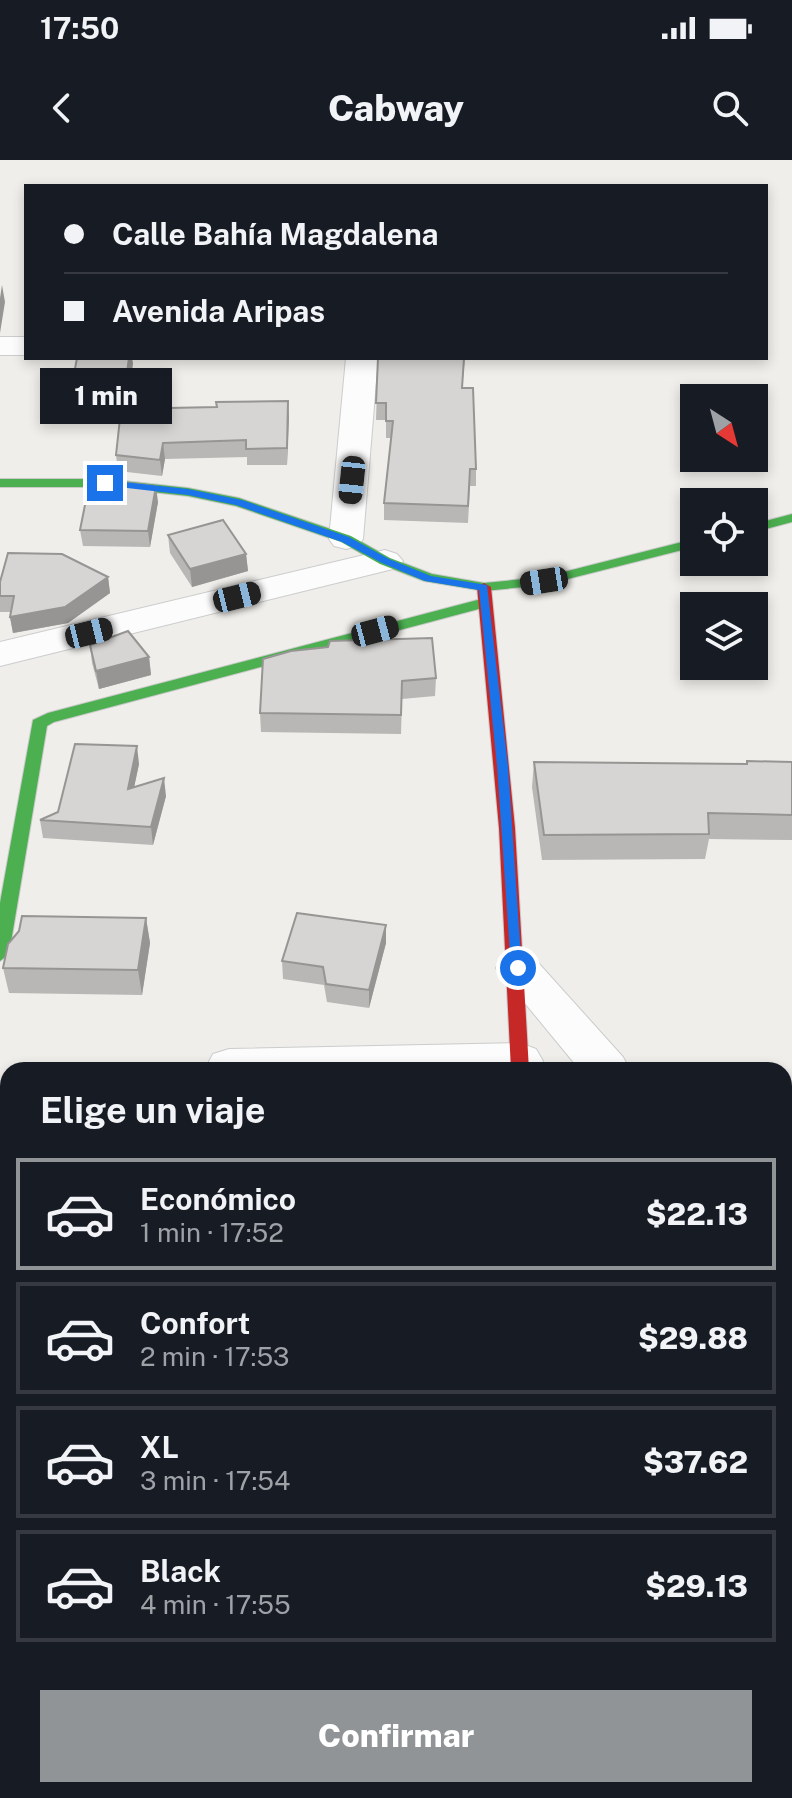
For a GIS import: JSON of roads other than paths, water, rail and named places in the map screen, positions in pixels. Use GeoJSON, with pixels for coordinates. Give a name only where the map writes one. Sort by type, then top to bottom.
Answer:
{"type":"FeatureCollection","features":[{"type":"Feature","properties":{"kind":"street"},"geometry":{"type":"LineString","coordinates":[[0,346],[24,346]]}},
{"type":"Feature","properties":{"kind":"street"},"geometry":{"type":"LineString","coordinates":[[346,539],[362,360]]}},
{"type":"Feature","properties":{"kind":"street"},"geometry":{"type":"LineString","coordinates":[[0,483],[105,483],[188,492],[239,502],[346,539],[385,561],[429,578],[484,595]]}},
{"type":"Feature","properties":{"kind":"street"},"geometry":{"type":"LineString","coordinates":[[768,524],[792,518]]}},
{"type":"Feature","properties":{"kind":"street"},"geometry":{"type":"LineString","coordinates":[[0,954],[39,724],[48,718],[484,595],[680,547]]}},
{"type":"Feature","properties":{"kind":"street"},"geometry":{"type":"LineString","coordinates":[[0,654],[385,561]]}},
{"type":"Feature","properties":{"kind":"street"},"geometry":{"type":"LineString","coordinates":[[484,595],[502,766],[518,968],[520,1062]]}},
{"type":"Feature","properties":{"kind":"street"},"geometry":{"type":"LineString","coordinates":[[518,968],[600,1062]]}}]}
